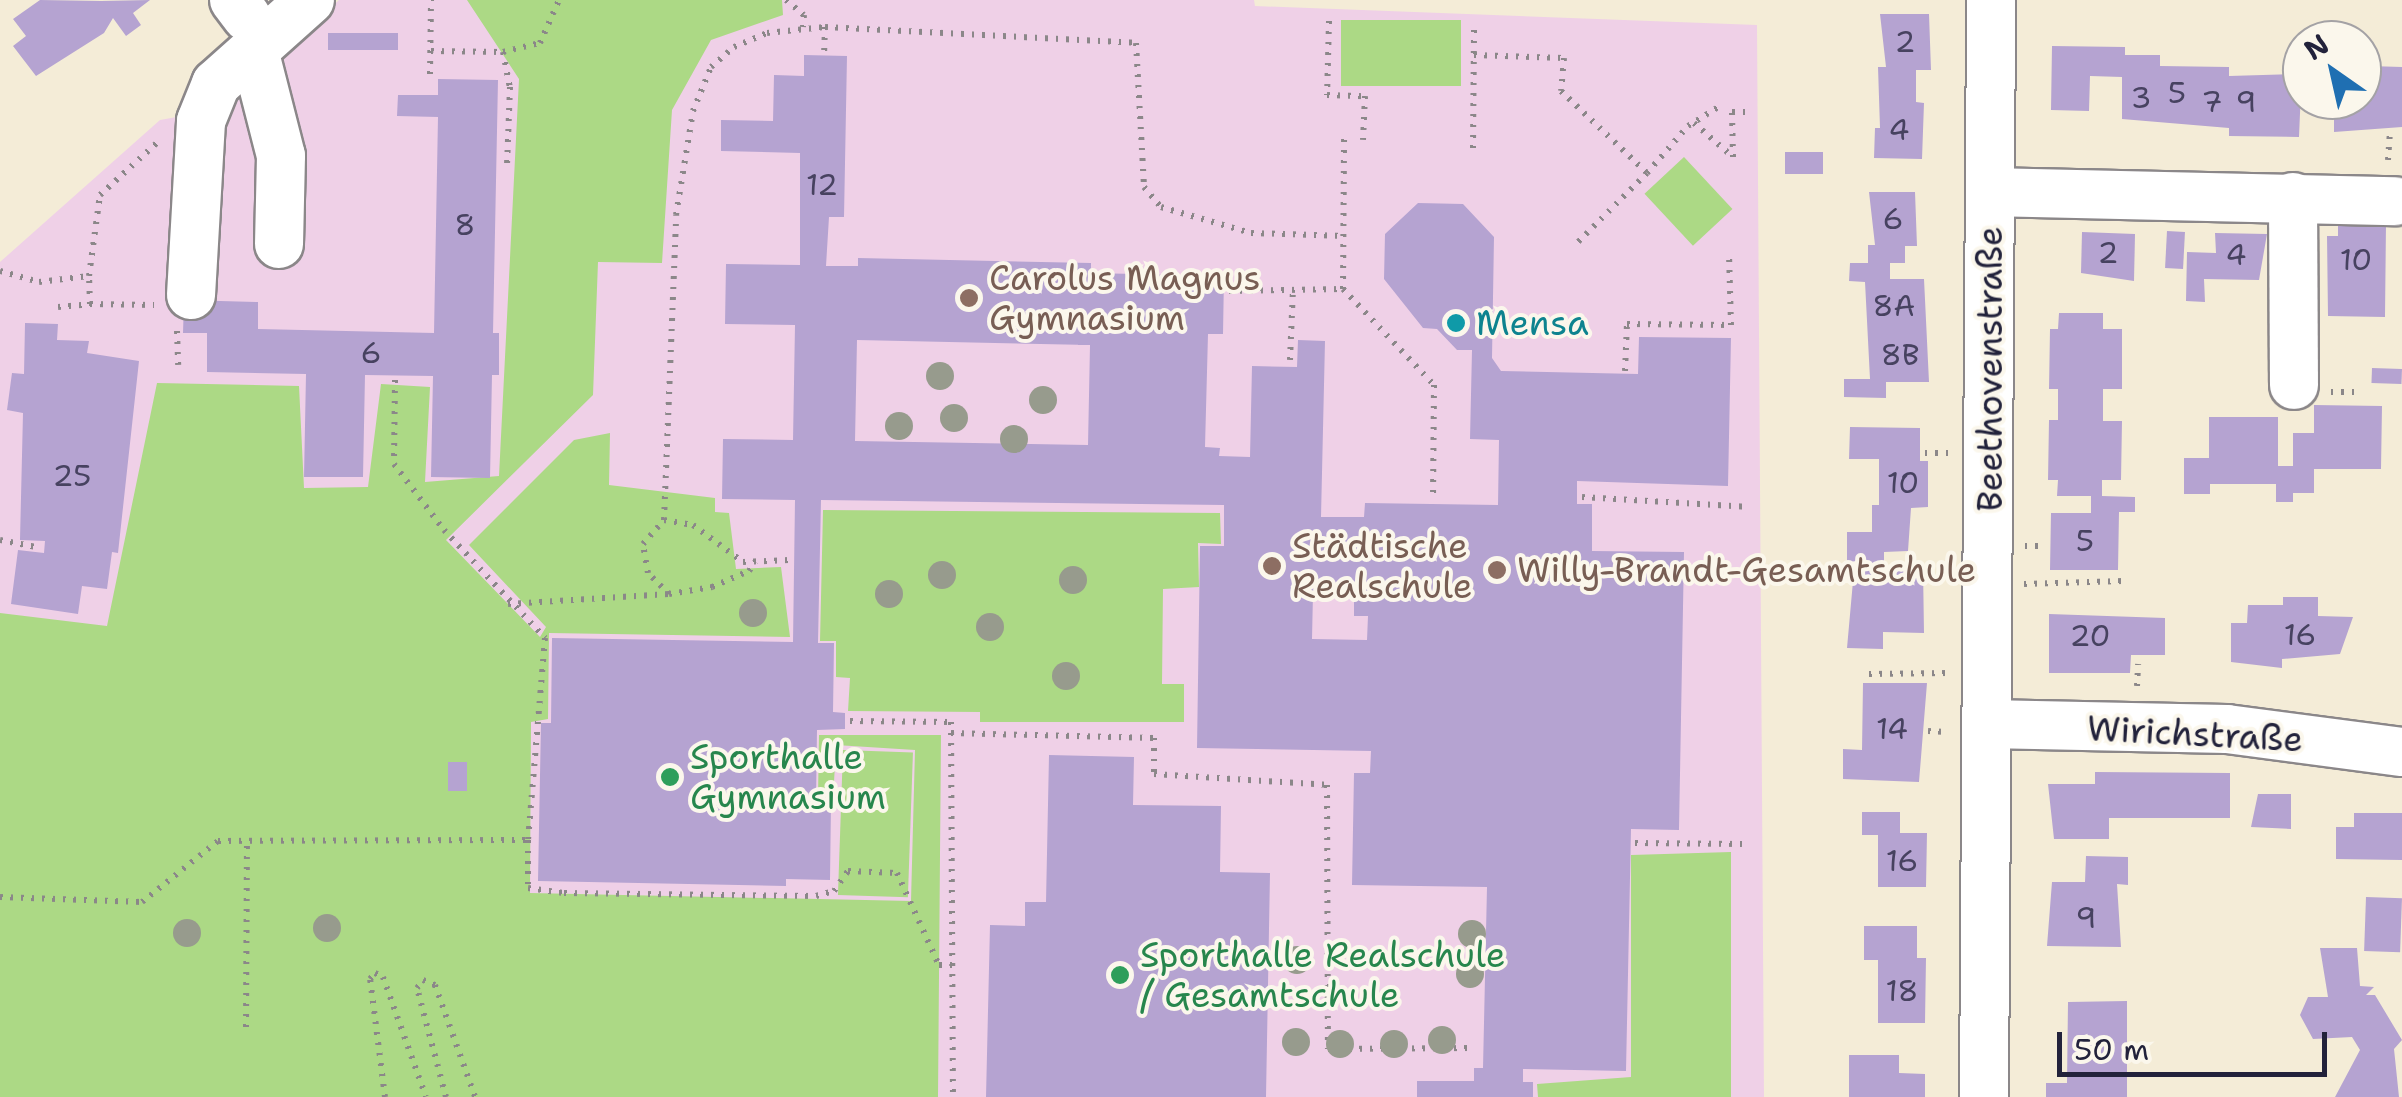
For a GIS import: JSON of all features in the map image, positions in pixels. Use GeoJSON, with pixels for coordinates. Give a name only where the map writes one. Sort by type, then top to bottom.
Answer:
{"type":"FeatureCollection","features":[{"type":"Feature","properties":{"kind":"street"},"geometry":{"type":"LineString","coordinates":[[176,309],[200,122],[216,84],[245,22],[310,0]]}},
{"type":"Feature","properties":{"kind":"street","name":"Beethovenstraße"},"geometry":{"type":"LineString","coordinates":[[1984,1097],[1991,0]]}},
{"type":"Feature","properties":{"kind":"street"},"geometry":{"type":"LineString","coordinates":[[245,22],[281,156],[280,244]]}},
{"type":"Feature","properties":{"kind":"street"},"geometry":{"type":"LineString","coordinates":[[1990,192],[2399,201]]}},
{"type":"Feature","properties":{"kind":"street"},"geometry":{"type":"LineString","coordinates":[[2293,197],[2294,385]]}},
{"type":"Feature","properties":{"kind":"street","name":"Wirichstraße"},"geometry":{"type":"LineString","coordinates":[[1987,724],[2227,729],[2402,752]]}},
{"type":"Feature","properties":{"kind":"path"},"geometry":{"type":"LineString","coordinates":[[430,74],[431,0]]}},
{"type":"Feature","properties":{"kind":"path"},"geometry":{"type":"LineString","coordinates":[[431,51],[502,52],[540,43],[559,0]]}},
{"type":"Feature","properties":{"kind":"path"},"geometry":{"type":"LineString","coordinates":[[786,0],[804,15],[804,27]]}},
{"type":"Feature","properties":{"kind":"path"},"geometry":{"type":"LineString","coordinates":[[1329,20],[1328,94],[1365,96],[1364,140]]}},
{"type":"Feature","properties":{"kind":"path"},"geometry":{"type":"LineString","coordinates":[[1472,148],[1474,22]]}},
{"type":"Feature","properties":{"kind":"path"},"geometry":{"type":"LineString","coordinates":[[824,26],[824,52]]}},
{"type":"Feature","properties":{"kind":"path"},"geometry":{"type":"LineString","coordinates":[[669,594],[648,574],[642,544],[664,520],[676,215],[693,111],[711,67],[734,47],[804,27],[824,26],[1136,43],[1144,187],[1161,206],[1251,234],[1344,236]]}},
{"type":"Feature","properties":{"kind":"path"},"geometry":{"type":"LineString","coordinates":[[502,52],[510,87],[507,166]]}},
{"type":"Feature","properties":{"kind":"path"},"geometry":{"type":"LineString","coordinates":[[1474,55],[1564,58],[1561,91],[1647,173]]}},
{"type":"Feature","properties":{"kind":"path"},"geometry":{"type":"LineString","coordinates":[[1577,243],[1694,123],[1722,105]]}},
{"type":"Feature","properties":{"kind":"path"},"geometry":{"type":"LineString","coordinates":[[1694,123],[1734,157],[1732,112],[1753,112]]}},
{"type":"Feature","properties":{"kind":"path"},"geometry":{"type":"LineString","coordinates":[[90,304],[89,276],[100,195],[177,124],[200,122]]}},
{"type":"Feature","properties":{"kind":"path"},"geometry":{"type":"LineString","coordinates":[[1344,139],[1343,288],[1434,384],[1433,498]]}},
{"type":"Feature","properties":{"kind":"path"},"geometry":{"type":"LineString","coordinates":[[1625,371],[1626,324],[1731,325],[1729,254]]}},
{"type":"Feature","properties":{"kind":"path"},"geometry":{"type":"LineString","coordinates":[[0,272],[39,282],[89,276]]}},
{"type":"Feature","properties":{"kind":"path"},"geometry":{"type":"LineString","coordinates":[[1229,290],[1343,288]]}},
{"type":"Feature","properties":{"kind":"path"},"geometry":{"type":"LineString","coordinates":[[1290,360],[1292,290]]}},
{"type":"Feature","properties":{"kind":"path"},"geometry":{"type":"LineString","coordinates":[[58,307],[90,304],[176,309],[178,365]]}},
{"type":"Feature","properties":{"kind":"path"},"geometry":{"type":"LineString","coordinates":[[395,380],[394,464],[508,604],[545,638],[528,840],[528,888],[564,893],[816,896],[834,891],[848,870],[897,873],[939,965],[952,965]]}},
{"type":"Feature","properties":{"kind":"path"},"geometry":{"type":"LineString","coordinates":[[1582,497],[1750,507]]}},
{"type":"Feature","properties":{"kind":"path"},"geometry":{"type":"LineString","coordinates":[[664,520],[692,525],[743,562],[789,560]]}},
{"type":"Feature","properties":{"kind":"path"},"geometry":{"type":"LineString","coordinates":[[0,540],[36,546]]}},
{"type":"Feature","properties":{"kind":"path"},"geometry":{"type":"LineString","coordinates":[[508,604],[712,588],[749,572],[755,562]]}},
{"type":"Feature","properties":{"kind":"path"},"geometry":{"type":"LineString","coordinates":[[1988,586],[2123,581]]}},
{"type":"Feature","properties":{"kind":"path"},"geometry":{"type":"LineString","coordinates":[[1869,674],[1987,673]]}},
{"type":"Feature","properties":{"kind":"path"},"geometry":{"type":"LineString","coordinates":[[850,720],[951,722],[953,1097]]}},
{"type":"Feature","properties":{"kind":"path"},"geometry":{"type":"LineString","coordinates":[[951,733],[1154,738],[1154,774],[1328,785],[1328,1049],[1473,1048]]}},
{"type":"Feature","properties":{"kind":"path"},"geometry":{"type":"LineString","coordinates":[[0,897],[142,902],[218,841],[528,840]]}},
{"type":"Feature","properties":{"kind":"path"},"geometry":{"type":"LineString","coordinates":[[246,1027],[247,841]]}},
{"type":"Feature","properties":{"kind":"path"},"geometry":{"type":"LineString","coordinates":[[1634,843],[1742,844]]}},
{"type":"Feature","properties":{"kind":"path"},"geometry":{"type":"LineString","coordinates":[[385,1097],[370,979],[375,973],[383,977],[426,1097]]}},
{"type":"Feature","properties":{"kind":"path"},"geometry":{"type":"LineString","coordinates":[[446,1097],[417,988],[423,980],[436,986],[475,1097]]}},
{"type":"Feature","properties":{"kind":"shaded area"},"geometry":{"type":"Polygon","coordinates":[[[339,0],[1254,0],[1255,6],[1757,25],[1764,1097],[0,1097],[0,262],[160,120],[221,109],[339,0]]]}},
{"type":"Feature","properties":{"kind":"green space"},"geometry":{"type":"Polygon","coordinates":[[[467,0],[782,0],[783,15],[711,40],[672,110],[662,263],[598,262],[593,395],[446,540],[540,637],[546,627],[469,545],[574,440],[610,433],[609,485],[715,498],[715,512],[729,513],[736,569],[781,567],[790,637],[549,633],[548,719],[531,722],[530,893],[911,901],[915,750],[836,745],[833,801],[818,798],[819,735],[941,735],[938,1097],[0,1097],[0,613],[107,626],[157,383],[299,386],[304,488],[368,487],[381,384],[430,387],[425,482],[499,476],[519,79],[467,0]]]}},
{"type":"Feature","properties":{"kind":"green space"},"geometry":{"type":"Polygon","coordinates":[[[1341,20],[1461,20],[1461,86],[1341,86],[1341,20]]]}},
{"type":"Feature","properties":{"kind":"green space"},"geometry":{"type":"Polygon","coordinates":[[[1684,157],[1732,209],[1693,246],[1645,194],[1684,157]]]}},
{"type":"Feature","properties":{"kind":"green space"},"geometry":{"type":"Polygon","coordinates":[[[823,510],[1220,513],[1221,544],[1198,543],[1199,587],[1163,589],[1162,684],[1184,684],[1184,722],[980,722],[980,712],[848,711],[850,678],[836,677],[836,641],[820,641],[823,510]]]}},
{"type":"Feature","properties":{"kind":"green space"},"geometry":{"type":"Polygon","coordinates":[[[843,750],[913,752],[908,897],[838,895],[843,750]]]}},
{"type":"Feature","properties":{"kind":"green space"},"geometry":{"type":"Polygon","coordinates":[[[1731,852],[1731,1097],[1538,1097],[1537,1084],[1631,1077],[1631,855],[1731,852]]]}},
{"type":"Feature","properties":{"kind":"building"},"geometry":{"type":"Polygon","coordinates":[[[40,0],[150,0],[133,13],[141,25],[126,36],[113,18],[104,33],[36,76],[13,46],[26,36],[13,19],[40,0]]]}},
{"type":"Feature","properties":{"kind":"building"},"geometry":{"type":"Polygon","coordinates":[[[1880,14],[1929,14],[1931,70],[1916,70],[1916,102],[1924,103],[1922,159],[1874,158],[1875,128],[1880,128],[1878,67],[1886,67],[1880,14]]]}},
{"type":"Feature","properties":{"kind":"building"},"geometry":{"type":"Polygon","coordinates":[[[328,33],[398,33],[398,50],[328,50],[328,33]]]}},
{"type":"Feature","properties":{"kind":"building"},"geometry":{"type":"Polygon","coordinates":[[[2052,46],[2125,47],[2125,55],[2160,55],[2160,66],[2229,67],[2229,76],[2282,74],[2282,120],[2300,120],[2299,137],[2229,136],[2229,128],[2122,119],[2122,77],[2090,76],[2089,111],[2051,110],[2052,46]]]}},
{"type":"Feature","properties":{"kind":"building"},"geometry":{"type":"Polygon","coordinates":[[[804,55],[847,56],[844,217],[829,217],[826,266],[858,266],[858,258],[1091,263],[1091,273],[1224,276],[1223,334],[1208,334],[1205,447],[1220,448],[1219,456],[1250,457],[1252,366],[1297,367],[1298,340],[1325,341],[1321,517],[1364,517],[1365,503],[1498,505],[1499,440],[1470,439],[1472,350],[1457,350],[1437,329],[1423,328],[1384,279],[1385,234],[1418,203],[1463,204],[1494,237],[1492,358],[1501,371],[1638,374],[1639,337],[1731,338],[1728,486],[1577,481],[1577,504],[1592,504],[1592,551],[1684,552],[1679,830],[1631,829],[1626,1071],[1523,1069],[1523,1082],[1533,1082],[1533,1097],[1417,1097],[1417,1081],[1474,1081],[1474,1068],[1483,1068],[1487,887],[1352,885],[1354,773],[1370,773],[1371,751],[1197,748],[1200,546],[1224,546],[1224,505],[821,500],[818,643],[834,643],[833,712],[845,713],[845,729],[817,730],[816,801],[831,802],[830,880],[786,879],[786,886],[538,881],[541,723],[551,723],[552,638],[793,642],[795,500],[722,499],[723,439],[793,440],[795,325],[725,324],[726,264],[800,265],[800,153],[721,151],[721,120],[773,121],[774,75],[804,76],[804,55]],[[857,340],[855,441],[1088,445],[1090,345],[857,340]],[[1313,593],[1312,639],[1367,640],[1368,616],[1354,616],[1354,594],[1313,593]]]}},
{"type":"Feature","properties":{"kind":"building"},"geometry":{"type":"Polygon","coordinates":[[[2382,66],[2402,67],[2402,127],[2334,132],[2334,120],[2382,120],[2382,66]]]}},
{"type":"Feature","properties":{"kind":"building"},"geometry":{"type":"Polygon","coordinates":[[[438,79],[498,80],[493,333],[499,333],[499,375],[492,375],[490,478],[431,477],[433,376],[365,375],[363,477],[304,477],[306,374],[207,372],[207,333],[183,333],[184,300],[258,302],[258,329],[434,333],[438,117],[397,116],[398,95],[438,95],[438,79]]]}},
{"type":"Feature","properties":{"kind":"building"},"geometry":{"type":"Polygon","coordinates":[[[1785,152],[1823,152],[1823,174],[1785,174],[1785,152]]]}},
{"type":"Feature","properties":{"kind":"building"},"geometry":{"type":"Polygon","coordinates":[[[1869,192],[1915,192],[1917,246],[1905,246],[1905,263],[1890,263],[1890,279],[1924,279],[1929,382],[1886,382],[1886,398],[1844,397],[1844,379],[1870,379],[1865,282],[1849,281],[1850,263],[1868,263],[1868,245],[1875,245],[1869,192]]]}},
{"type":"Feature","properties":{"kind":"building"},"geometry":{"type":"Polygon","coordinates":[[[2338,209],[2386,224],[2385,317],[2328,316],[2327,236],[2338,236],[2338,209]]]}},
{"type":"Feature","properties":{"kind":"building"},"geometry":{"type":"Polygon","coordinates":[[[2167,231],[2185,232],[2183,269],[2165,268],[2167,231]]]}},
{"type":"Feature","properties":{"kind":"building"},"geometry":{"type":"Polygon","coordinates":[[[2082,232],[2135,234],[2134,281],[2081,273],[2082,232]]]}},
{"type":"Feature","properties":{"kind":"building"},"geometry":{"type":"Polygon","coordinates":[[[2215,233],[2267,234],[2259,280],[2204,279],[2205,302],[2186,301],[2187,252],[2216,253],[2215,233]]]}},
{"type":"Feature","properties":{"kind":"building"},"geometry":{"type":"Polygon","coordinates":[[[2059,313],[2103,313],[2103,329],[2122,329],[2122,389],[2103,389],[2103,421],[2122,421],[2121,480],[2102,480],[2102,496],[2135,497],[2135,512],[2119,512],[2118,570],[2050,570],[2051,513],[2091,513],[2091,496],[2057,496],[2058,480],[2048,480],[2049,420],[2058,420],[2058,389],[2049,389],[2050,329],[2058,329],[2059,313]]]}},
{"type":"Feature","properties":{"kind":"building"},"geometry":{"type":"Polygon","coordinates":[[[25,323],[58,324],[57,340],[89,341],[87,353],[139,361],[118,553],[112,552],[107,589],[82,586],[78,614],[11,604],[18,550],[44,553],[45,541],[20,540],[23,413],[7,410],[12,373],[24,374],[25,323]]]}},
{"type":"Feature","properties":{"kind":"building"},"geometry":{"type":"Polygon","coordinates":[[[2372,368],[2402,369],[2401,384],[2371,383],[2372,368]]]}},
{"type":"Feature","properties":{"kind":"building"},"geometry":{"type":"Polygon","coordinates":[[[2314,405],[2382,406],[2381,469],[2314,469],[2314,493],[2293,493],[2293,502],[2276,502],[2276,484],[2210,484],[2210,494],[2184,494],[2184,458],[2209,458],[2209,417],[2278,417],[2278,466],[2293,466],[2293,433],[2314,433],[2314,405]]]}},
{"type":"Feature","properties":{"kind":"building"},"geometry":{"type":"Polygon","coordinates":[[[1850,427],[1920,428],[1920,461],[1928,461],[1928,507],[1911,508],[1908,551],[1884,552],[1884,568],[1923,568],[1924,633],[1883,632],[1883,649],[1847,648],[1854,570],[1847,570],[1847,532],[1872,532],[1872,505],[1879,505],[1879,459],[1849,459],[1850,427]]]}},
{"type":"Feature","properties":{"kind":"building"},"geometry":{"type":"Polygon","coordinates":[[[2283,597],[2318,597],[2318,616],[2353,617],[2340,654],[2282,659],[2282,668],[2231,662],[2231,623],[2247,623],[2248,605],[2283,605],[2283,597]]]}},
{"type":"Feature","properties":{"kind":"building"},"geometry":{"type":"Polygon","coordinates":[[[2049,614],[2165,618],[2165,655],[2131,655],[2130,673],[2049,673],[2049,614]]]}},
{"type":"Feature","properties":{"kind":"building"},"geometry":{"type":"Polygon","coordinates":[[[1863,683],[1927,683],[1919,782],[1843,779],[1843,749],[1862,750],[1863,683]]]}},
{"type":"Feature","properties":{"kind":"building"},"geometry":{"type":"Polygon","coordinates":[[[1049,755],[1134,757],[1133,805],[1221,806],[1220,872],[1270,873],[1266,1097],[986,1097],[990,925],[1025,926],[1025,902],[1046,902],[1049,755]]]}},
{"type":"Feature","properties":{"kind":"building"},"geometry":{"type":"Polygon","coordinates":[[[448,762],[467,762],[467,791],[448,791],[448,762]]]}},
{"type":"Feature","properties":{"kind":"building"},"geometry":{"type":"Polygon","coordinates":[[[2095,772],[2230,773],[2230,818],[2109,818],[2109,839],[2054,839],[2048,784],[2095,784],[2095,772]]]}},
{"type":"Feature","properties":{"kind":"building"},"geometry":{"type":"Polygon","coordinates":[[[2258,794],[2291,794],[2291,829],[2251,827],[2258,794]]]}},
{"type":"Feature","properties":{"kind":"building"},"geometry":{"type":"Polygon","coordinates":[[[1862,812],[1900,812],[1900,833],[1927,833],[1926,887],[1878,887],[1878,835],[1862,835],[1862,812]]]}},
{"type":"Feature","properties":{"kind":"building"},"geometry":{"type":"Polygon","coordinates":[[[2354,813],[2402,813],[2402,860],[2336,859],[2336,827],[2354,827],[2354,813]]]}},
{"type":"Feature","properties":{"kind":"building"},"geometry":{"type":"Polygon","coordinates":[[[2086,856],[2128,857],[2128,885],[2117,884],[2121,947],[2047,946],[2052,882],[2085,882],[2086,856]]]}},
{"type":"Feature","properties":{"kind":"building"},"geometry":{"type":"Polygon","coordinates":[[[2366,897],[2402,898],[2400,952],[2364,951],[2366,897]]]}},
{"type":"Feature","properties":{"kind":"building"},"geometry":{"type":"Polygon","coordinates":[[[1864,926],[1917,926],[1917,958],[1926,958],[1925,1023],[1878,1023],[1878,960],[1864,960],[1864,926]]]}},
{"type":"Feature","properties":{"kind":"building"},"geometry":{"type":"Polygon","coordinates":[[[2320,948],[2357,948],[2360,986],[2374,987],[2366,995],[2375,995],[2402,1040],[2394,1049],[2399,1097],[2335,1097],[2360,1050],[2352,1037],[2313,1039],[2300,1015],[2308,997],[2328,997],[2320,948]]]}},
{"type":"Feature","properties":{"kind":"building"},"geometry":{"type":"Polygon","coordinates":[[[2127,1001],[2127,1097],[2046,1097],[2046,1083],[2067,1083],[2068,1002],[2127,1001]]]}},
{"type":"Feature","properties":{"kind":"building"},"geometry":{"type":"Polygon","coordinates":[[[1849,1055],[1899,1055],[1899,1073],[1925,1074],[1925,1097],[1849,1097],[1849,1055]]]}},
{"type":"Feature","properties":{"kind":"place","name":"Carolus Magnus Gymnasium"},"geometry":{"type":"Point","coordinates":[969,298]}},
{"type":"Feature","properties":{"kind":"place","name":"Mensa"},"geometry":{"type":"Point","coordinates":[1456,323]}},
{"type":"Feature","properties":{"kind":"place","name":"Städtische Realschule"},"geometry":{"type":"Point","coordinates":[1272,566]}},
{"type":"Feature","properties":{"kind":"place","name":"Willy-Brandt-Gesamtschule"},"geometry":{"type":"Point","coordinates":[1497,570]}},
{"type":"Feature","properties":{"kind":"place","name":"Sporthalle Gymnasium"},"geometry":{"type":"Point","coordinates":[670,777]}},
{"type":"Feature","properties":{"kind":"place","name":"Sporthalle Realschule / Gesamtschule"},"geometry":{"type":"Point","coordinates":[1120,975]}}]}
